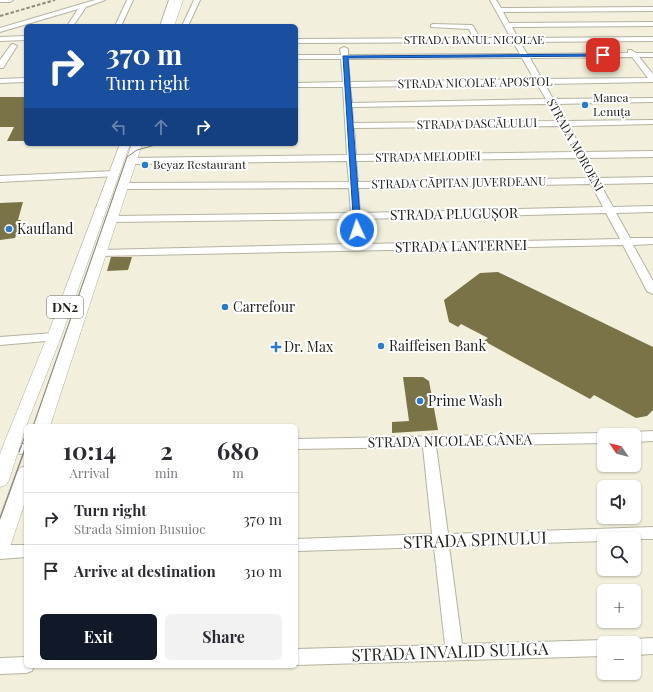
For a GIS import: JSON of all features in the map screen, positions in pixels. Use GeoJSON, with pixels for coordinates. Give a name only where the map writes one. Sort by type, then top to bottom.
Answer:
{"type":"FeatureCollection","features":[{"type":"Feature","properties":{"kind":"highway"},"geometry":{"type":"LineString","coordinates":[[170,24],[179,0]]}},
{"type":"Feature","properties":{"kind":"highway"},"geometry":{"type":"LineString","coordinates":[[177,24],[185,0]]}},
{"type":"Feature","properties":{"kind":"main road","name":"DN2"},"geometry":{"type":"LineString","coordinates":[[26,424],[54,336],[124,146]]}},
{"type":"Feature","properties":{"kind":"main road","name":"DN2"},"geometry":{"type":"LineString","coordinates":[[43,424],[136,146]]}},
{"type":"Feature","properties":{"kind":"main road","name":"DN2"},"geometry":{"type":"LineString","coordinates":[[0,480],[18,449],[24,430]]}},
{"type":"Feature","properties":{"kind":"main road"},"geometry":{"type":"LineString","coordinates":[[0,548],[24,479]]}},
{"type":"Feature","properties":{"kind":"street"},"geometry":{"type":"LineString","coordinates":[[0,0],[10,0]]}},
{"type":"Feature","properties":{"kind":"street"},"geometry":{"type":"LineString","coordinates":[[0,30],[102,0]]}},
{"type":"Feature","properties":{"kind":"street"},"geometry":{"type":"LineString","coordinates":[[119,24],[130,0]]}},
{"type":"Feature","properties":{"kind":"street"},"geometry":{"type":"LineString","coordinates":[[163,24],[172,0]]}},
{"type":"Feature","properties":{"kind":"street"},"geometry":{"type":"LineString","coordinates":[[187,24],[197,0]]}},
{"type":"Feature","properties":{"kind":"street","name":"STRADA MOROENI"},"geometry":{"type":"LineString","coordinates":[[493,0],[563,123],[652,286]]}},
{"type":"Feature","properties":{"kind":"street"},"geometry":{"type":"LineString","coordinates":[[589,0],[653,80]]}},
{"type":"Feature","properties":{"kind":"street"},"geometry":{"type":"LineString","coordinates":[[71,24],[83,6]]}},
{"type":"Feature","properties":{"kind":"street"},"geometry":{"type":"LineString","coordinates":[[499,10],[653,9]]}},
{"type":"Feature","properties":{"kind":"street"},"geometry":{"type":"LineString","coordinates":[[34,24],[38,19]]}},
{"type":"Feature","properties":{"kind":"street"},"geometry":{"type":"LineString","coordinates":[[508,25],[653,24]]}},
{"type":"Feature","properties":{"kind":"street"},"geometry":{"type":"LineString","coordinates":[[433,26],[471,26],[478,40]]}},
{"type":"Feature","properties":{"kind":"street"},"geometry":{"type":"LineString","coordinates":[[0,38],[24,38]]}},
{"type":"Feature","properties":{"kind":"street","name":"STRADA BANUL NICOLAE"},"geometry":{"type":"LineString","coordinates":[[298,41],[653,39]]}},
{"type":"Feature","properties":{"kind":"street"},"geometry":{"type":"LineString","coordinates":[[344,41],[358,248]]}},
{"type":"Feature","properties":{"kind":"street"},"geometry":{"type":"LineString","coordinates":[[0,66],[13,46]]}},
{"type":"Feature","properties":{"kind":"street"},"geometry":{"type":"LineString","coordinates":[[298,57],[653,55]]}},
{"type":"Feature","properties":{"kind":"street"},"geometry":{"type":"LineString","coordinates":[[0,81],[24,80]]}},
{"type":"Feature","properties":{"kind":"street","name":"STRADA NICOLAE APOSTOL"},"geometry":{"type":"LineString","coordinates":[[298,85],[653,80]]}},
{"type":"Feature","properties":{"kind":"street"},"geometry":{"type":"LineString","coordinates":[[348,105],[653,100]]}},
{"type":"Feature","properties":{"kind":"street","name":"STRADA DASCĂLULUI"},"geometry":{"type":"LineString","coordinates":[[349,126],[653,122]]}},
{"type":"Feature","properties":{"kind":"street","name":"STRADA MELODIEI"},"geometry":{"type":"LineString","coordinates":[[131,161],[653,154]]}},
{"type":"Feature","properties":{"kind":"street"},"geometry":{"type":"LineString","coordinates":[[0,179],[114,174]]}},
{"type":"Feature","properties":{"kind":"street","name":"STRADA CĂPITAN JUVERDEANU"},"geometry":{"type":"LineString","coordinates":[[122,186],[354,185],[653,180]]}},
{"type":"Feature","properties":{"kind":"street","name":"STRADA PLUGUȘOR"},"geometry":{"type":"LineString","coordinates":[[111,219],[356,216],[653,209]]}},
{"type":"Feature","properties":{"kind":"street","name":"STRADA LANTERNEI"},"geometry":{"type":"LineString","coordinates":[[100,253],[653,242]]}},
{"type":"Feature","properties":{"kind":"street"},"geometry":{"type":"LineString","coordinates":[[0,341],[54,336]]}},
{"type":"Feature","properties":{"kind":"street"},"geometry":{"type":"LineString","coordinates":[[641,437],[653,436]]}},
{"type":"Feature","properties":{"kind":"street","name":"STRADA NICOLAE CÂNEA"},"geometry":{"type":"LineString","coordinates":[[298,444],[597,438]]}},
{"type":"Feature","properties":{"kind":"street"},"geometry":{"type":"LineString","coordinates":[[429,441],[454,652]]}},
{"type":"Feature","properties":{"kind":"street","name":"STRADA SPINULUI"},"geometry":{"type":"LineString","coordinates":[[298,545],[653,533]]}},
{"type":"Feature","properties":{"kind":"street"},"geometry":{"type":"LineString","coordinates":[[0,552],[24,551]]}},
{"type":"Feature","properties":{"kind":"street"},"geometry":{"type":"LineString","coordinates":[[641,647],[653,646]]}},
{"type":"Feature","properties":{"kind":"street","name":"STRADA INVALID SULIGA"},"geometry":{"type":"LineString","coordinates":[[298,657],[597,648]]}},
{"type":"Feature","properties":{"kind":"street"},"geometry":{"type":"LineString","coordinates":[[0,666],[24,665]]}},
{"type":"Feature","properties":{"kind":"building"},"geometry":{"type":"Polygon","coordinates":[[[0,97],[24,97],[24,141],[7,141],[14,127],[0,127],[0,97]]]}},
{"type":"Feature","properties":{"kind":"building","name":"Kaufland"},"geometry":{"type":"Polygon","coordinates":[[[23,202],[18,220],[21,220],[15,238],[0,240],[0,203],[23,202]]]}},
{"type":"Feature","properties":{"kind":"building"},"geometry":{"type":"Polygon","coordinates":[[[111,257],[132,257],[128,270],[107,271],[111,257]]]}},
{"type":"Feature","properties":{"kind":"building"},"geometry":{"type":"Polygon","coordinates":[[[498,272],[653,347],[653,410],[647,416],[636,418],[594,395],[590,399],[484,341],[488,338],[461,324],[458,327],[449,322],[444,300],[480,273],[498,272]]]}},
{"type":"Feature","properties":{"kind":"building","name":"Prime Wash"},"geometry":{"type":"Polygon","coordinates":[[[403,377],[423,377],[429,381],[438,430],[392,433],[392,422],[409,421],[403,377]]]}},
{"type":"Feature","properties":{"kind":"tram line"},"geometry":{"type":"LineString","coordinates":[[34,424],[127,157],[137,150],[152,146]]}},
{"type":"Feature","properties":{"kind":"tram line"},"geometry":{"type":"LineString","coordinates":[[21,447],[24,439]]}},
{"type":"Feature","properties":{"kind":"tram line"},"geometry":{"type":"LineString","coordinates":[[19,452],[21,446]]}},
{"type":"Feature","properties":{"kind":"tram line"},"geometry":{"type":"LineString","coordinates":[[0,518],[24,452]]}},
{"type":"Feature","properties":{"kind":"railway"},"geometry":{"type":"LineString","coordinates":[[0,16],[55,0]]}},
{"type":"Feature","properties":{"kind":"place","name":"Manea Lenuța"},"geometry":{"type":"Point","coordinates":[585,105]}},
{"type":"Feature","properties":{"kind":"place","name":"Beyaz Restaurant"},"geometry":{"type":"Point","coordinates":[145,165]}},
{"type":"Feature","properties":{"kind":"place","name":"Kaufland"},"geometry":{"type":"Point","coordinates":[9,229]}},
{"type":"Feature","properties":{"kind":"place","name":"Carrefour"},"geometry":{"type":"Point","coordinates":[225,307]}},
{"type":"Feature","properties":{"kind":"place","name":"Raiffeisen Bank"},"geometry":{"type":"Point","coordinates":[381,346]}},
{"type":"Feature","properties":{"kind":"place","name":"Dr. Max"},"geometry":{"type":"Point","coordinates":[276,347]}},
{"type":"Feature","properties":{"kind":"place","name":"Prime Wash"},"geometry":{"type":"Point","coordinates":[420,401]}},
{"type":"Feature","properties":{"kind":"route"},"geometry":{"type":"LineString","coordinates":[[357,230],[345,57],[603,55]]}}]}
